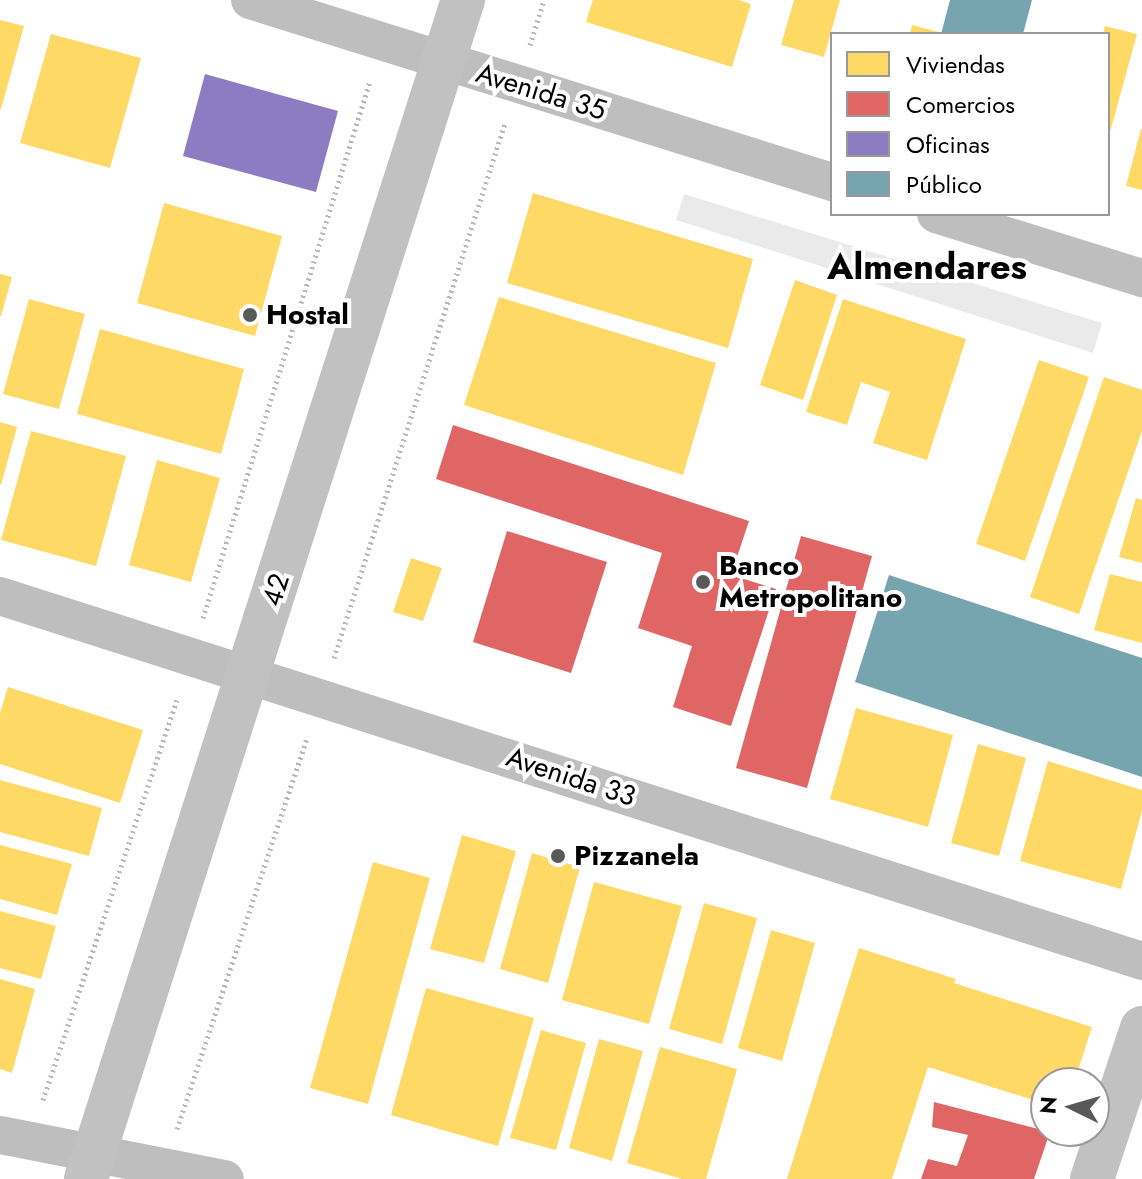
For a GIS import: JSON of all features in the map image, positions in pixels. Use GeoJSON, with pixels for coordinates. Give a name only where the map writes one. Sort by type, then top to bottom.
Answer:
{"type":"FeatureCollection","features":[{"type":"Feature","properties":{"kind":"main road","name":"42"},"geometry":{"type":"LineString","coordinates":[[90,1166],[463,0]]}},
{"type":"Feature","properties":{"kind":"main road"},"geometry":{"type":"LineString","coordinates":[[1092,1179],[1142,1028]]}},
{"type":"Feature","properties":{"kind":"street","name":"Avenida 35"},"geometry":{"type":"LineString","coordinates":[[250,0],[443,63],[830,181]]}},
{"type":"Feature","properties":{"kind":"street"},"geometry":{"type":"LineString","coordinates":[[942,216],[1142,278]]}},
{"type":"Feature","properties":{"kind":"street","name":"Avenida 33"},"geometry":{"type":"LineString","coordinates":[[0,596],[1142,961]]}},
{"type":"Feature","properties":{"kind":"street"},"geometry":{"type":"LineString","coordinates":[[15,1137],[90,1166],[165,1167],[225,1179]]}},
{"type":"Feature","properties":{"kind":"path"},"geometry":{"type":"LineString","coordinates":[[165,1167],[321,697],[544,0]]}},
{"type":"Feature","properties":{"kind":"path"},"geometry":{"type":"LineString","coordinates":[[15,1137],[191,657],[382,43]]}},
{"type":"Feature","properties":{"kind":"shaded area"},"geometry":{"type":"Polygon","coordinates":[[[684,194],[1102,323],[1093,353],[676,220],[684,194]]]}},
{"type":"Feature","properties":{"kind":"building: Viviendas"},"geometry":{"type":"Polygon","coordinates":[[[593,0],[739,0],[751,4],[732,67],[586,22],[593,0]]]}},
{"type":"Feature","properties":{"kind":"building: Viviendas"},"geometry":{"type":"Polygon","coordinates":[[[794,0],[840,0],[824,57],[781,45],[794,0]]]}},
{"type":"Feature","properties":{"kind":"building: Viviendas"},"geometry":{"type":"Polygon","coordinates":[[[0,20],[24,26],[1,109],[0,109],[0,20]]]}},
{"type":"Feature","properties":{"kind":"building: Viviendas"},"geometry":{"type":"Polygon","coordinates":[[[912,25],[938,32],[910,32],[912,25]]]}},
{"type":"Feature","properties":{"kind":"building: Viviendas"},"geometry":{"type":"Polygon","coordinates":[[[1105,26],[1137,34],[1110,132],[1110,32],[1104,32],[1105,26]]]}},
{"type":"Feature","properties":{"kind":"building: Viviendas"},"geometry":{"type":"Polygon","coordinates":[[[51,34],[141,58],[110,168],[20,143],[51,34]]]}},
{"type":"Feature","properties":{"kind":"building: Viviendas"},"geometry":{"type":"Polygon","coordinates":[[[1142,129],[1142,190],[1126,186],[1142,129]]]}},
{"type":"Feature","properties":{"kind":"building: Viviendas"},"geometry":{"type":"Polygon","coordinates":[[[533,193],[753,259],[728,348],[507,283],[533,193]]]}},
{"type":"Feature","properties":{"kind":"building: Viviendas"},"geometry":{"type":"Polygon","coordinates":[[[164,203],[282,236],[255,336],[137,303],[164,203]]]}},
{"type":"Feature","properties":{"kind":"building: Viviendas"},"geometry":{"type":"Polygon","coordinates":[[[0,274],[12,277],[1,316],[0,316],[0,274]]]}},
{"type":"Feature","properties":{"kind":"building: Viviendas"},"geometry":{"type":"Polygon","coordinates":[[[795,280],[837,295],[803,400],[760,385],[795,280]]]}},
{"type":"Feature","properties":{"kind":"building: Viviendas"},"geometry":{"type":"Polygon","coordinates":[[[499,297],[716,363],[683,475],[464,405],[499,297]]]}},
{"type":"Feature","properties":{"kind":"building: Viviendas"},"geometry":{"type":"Polygon","coordinates":[[[29,299],[85,314],[59,409],[3,394],[29,299]]]}},
{"type":"Feature","properties":{"kind":"building: Viviendas"},"geometry":{"type":"Polygon","coordinates":[[[843,299],[966,339],[927,460],[873,443],[890,392],[861,382],[847,425],[806,412],[843,299]]]}},
{"type":"Feature","properties":{"kind":"building: Viviendas"},"geometry":{"type":"Polygon","coordinates":[[[100,329],[244,369],[221,454],[77,414],[100,329]]]}},
{"type":"Feature","properties":{"kind":"building: Viviendas"},"geometry":{"type":"Polygon","coordinates":[[[1039,360],[1089,377],[1025,561],[976,544],[1039,360]]]}},
{"type":"Feature","properties":{"kind":"building: Viviendas"},"geometry":{"type":"Polygon","coordinates":[[[1104,377],[1142,390],[1142,431],[1079,614],[1030,597],[1104,377]]]}},
{"type":"Feature","properties":{"kind":"building: Viviendas"},"geometry":{"type":"Polygon","coordinates":[[[0,422],[17,427],[1,485],[0,484],[0,422]]]}},
{"type":"Feature","properties":{"kind":"building: Viviendas"},"geometry":{"type":"Polygon","coordinates":[[[31,431],[126,456],[96,566],[1,540],[31,431]]]}},
{"type":"Feature","properties":{"kind":"building: Viviendas"},"geometry":{"type":"Polygon","coordinates":[[[157,460],[220,478],[191,582],[129,565],[157,460]]]}},
{"type":"Feature","properties":{"kind":"building: Viviendas"},"geometry":{"type":"Polygon","coordinates":[[[1136,498],[1142,500],[1142,563],[1119,557],[1136,498]]]}},
{"type":"Feature","properties":{"kind":"building: Viviendas"},"geometry":{"type":"Polygon","coordinates":[[[411,558],[442,568],[423,621],[393,612],[411,558]]]}},
{"type":"Feature","properties":{"kind":"building: Viviendas"},"geometry":{"type":"Polygon","coordinates":[[[1110,574],[1142,582],[1142,643],[1094,630],[1110,574]]]}},
{"type":"Feature","properties":{"kind":"building: Viviendas"},"geometry":{"type":"Polygon","coordinates":[[[8,687],[143,730],[120,803],[0,764],[0,713],[8,687]]]}},
{"type":"Feature","properties":{"kind":"building: Viviendas"},"geometry":{"type":"Polygon","coordinates":[[[856,708],[953,735],[928,827],[830,799],[856,708]]]}},
{"type":"Feature","properties":{"kind":"building: Viviendas"},"geometry":{"type":"Polygon","coordinates":[[[978,744],[1026,758],[999,856],[951,843],[978,744]]]}},
{"type":"Feature","properties":{"kind":"building: Viviendas"},"geometry":{"type":"Polygon","coordinates":[[[1048,761],[1142,790],[1142,810],[1121,889],[1020,861],[1048,761]]]}},
{"type":"Feature","properties":{"kind":"building: Viviendas"},"geometry":{"type":"Polygon","coordinates":[[[0,780],[102,808],[89,856],[0,832],[0,780]]]}},
{"type":"Feature","properties":{"kind":"building: Viviendas"},"geometry":{"type":"Polygon","coordinates":[[[462,835],[516,851],[484,963],[430,949],[462,835]]]}},
{"type":"Feature","properties":{"kind":"building: Viviendas"},"geometry":{"type":"Polygon","coordinates":[[[0,845],[72,864],[57,915],[0,899],[0,845]]]}},
{"type":"Feature","properties":{"kind":"building: Viviendas"},"geometry":{"type":"Polygon","coordinates":[[[532,853],[580,867],[548,983],[500,969],[532,853]]]}},
{"type":"Feature","properties":{"kind":"building: Viviendas"},"geometry":{"type":"Polygon","coordinates":[[[373,862],[430,878],[368,1104],[310,1088],[373,862]]]}},
{"type":"Feature","properties":{"kind":"building: Viviendas"},"geometry":{"type":"Polygon","coordinates":[[[594,882],[682,906],[649,1024],[562,1000],[594,882]]]}},
{"type":"Feature","properties":{"kind":"building: Viviendas"},"geometry":{"type":"Polygon","coordinates":[[[704,903],[757,918],[722,1044],[669,1029],[704,903]]]}},
{"type":"Feature","properties":{"kind":"building: Viviendas"},"geometry":{"type":"Polygon","coordinates":[[[0,911],[56,926],[41,979],[0,968],[0,911]]]}},
{"type":"Feature","properties":{"kind":"building: Viviendas"},"geometry":{"type":"Polygon","coordinates":[[[771,930],[815,943],[782,1061],[738,1048],[771,930]]]}},
{"type":"Feature","properties":{"kind":"building: Viviendas"},"geometry":{"type":"Polygon","coordinates":[[[859,948],[956,979],[954,983],[1092,1027],[1079,1067],[1030,1067],[1030,1099],[928,1067],[892,1179],[787,1179],[859,948]]]}},
{"type":"Feature","properties":{"kind":"building: Viviendas"},"geometry":{"type":"Polygon","coordinates":[[[0,979],[35,989],[12,1073],[0,1069],[0,979]]]}},
{"type":"Feature","properties":{"kind":"building: Viviendas"},"geometry":{"type":"Polygon","coordinates":[[[426,988],[534,1018],[498,1146],[391,1115],[426,988]]]}},
{"type":"Feature","properties":{"kind":"building: Viviendas"},"geometry":{"type":"Polygon","coordinates":[[[541,1030],[586,1043],[556,1150],[510,1138],[541,1030]]]}},
{"type":"Feature","properties":{"kind":"building: Viviendas"},"geometry":{"type":"Polygon","coordinates":[[[599,1039],[643,1051],[612,1161],[569,1148],[599,1039]]]}},
{"type":"Feature","properties":{"kind":"building: Viviendas"},"geometry":{"type":"Polygon","coordinates":[[[660,1047],[737,1069],[706,1179],[682,1179],[627,1163],[660,1047]]]}},
{"type":"Feature","properties":{"kind":"building: Comercios","name":"Banco Metropolitano"},"geometry":{"type":"Polygon","coordinates":[[[453,425],[749,521],[731,575],[776,589],[731,726],[673,707],[692,646],[638,628],[662,553],[436,479],[453,425]]]}},
{"type":"Feature","properties":{"kind":"building: Comercios"},"geometry":{"type":"Polygon","coordinates":[[[507,531],[607,562],[571,673],[473,642],[507,531]]]}},
{"type":"Feature","properties":{"kind":"building: Comercios"},"geometry":{"type":"Polygon","coordinates":[[[801,536],[872,556],[807,788],[736,768],[801,536]]]}},
{"type":"Feature","properties":{"kind":"building: Comercios"},"geometry":{"type":"Polygon","coordinates":[[[934,1102],[1030,1127],[1030,1147],[1045,1147],[1034,1179],[921,1179],[928,1159],[957,1166],[968,1135],[932,1127],[934,1102]]]}},
{"type":"Feature","properties":{"kind":"building: Oficinas"},"geometry":{"type":"Polygon","coordinates":[[[205,74],[338,111],[316,192],[183,156],[205,74]]]}},
{"type":"Feature","properties":{"kind":"building: Público"},"geometry":{"type":"Polygon","coordinates":[[[950,0],[1032,0],[1024,32],[942,32],[950,0]]]}},
{"type":"Feature","properties":{"kind":"building: Público"},"geometry":{"type":"Polygon","coordinates":[[[889,575],[1142,658],[1142,777],[855,682],[889,575]]]}},
{"type":"Feature","properties":{"kind":"place","name":"Hostal"},"geometry":{"type":"Point","coordinates":[250,315]}},
{"type":"Feature","properties":{"kind":"place","name":"Banco Metropolitano"},"geometry":{"type":"Point","coordinates":[703,582]}},
{"type":"Feature","properties":{"kind":"place","name":"Pizzanela"},"geometry":{"type":"Point","coordinates":[558,856]}},
{"type":"Feature","properties":{"kind":"district","name":"Almendares"},"geometry":{"type":"Point","coordinates":[927,267]}}]}
